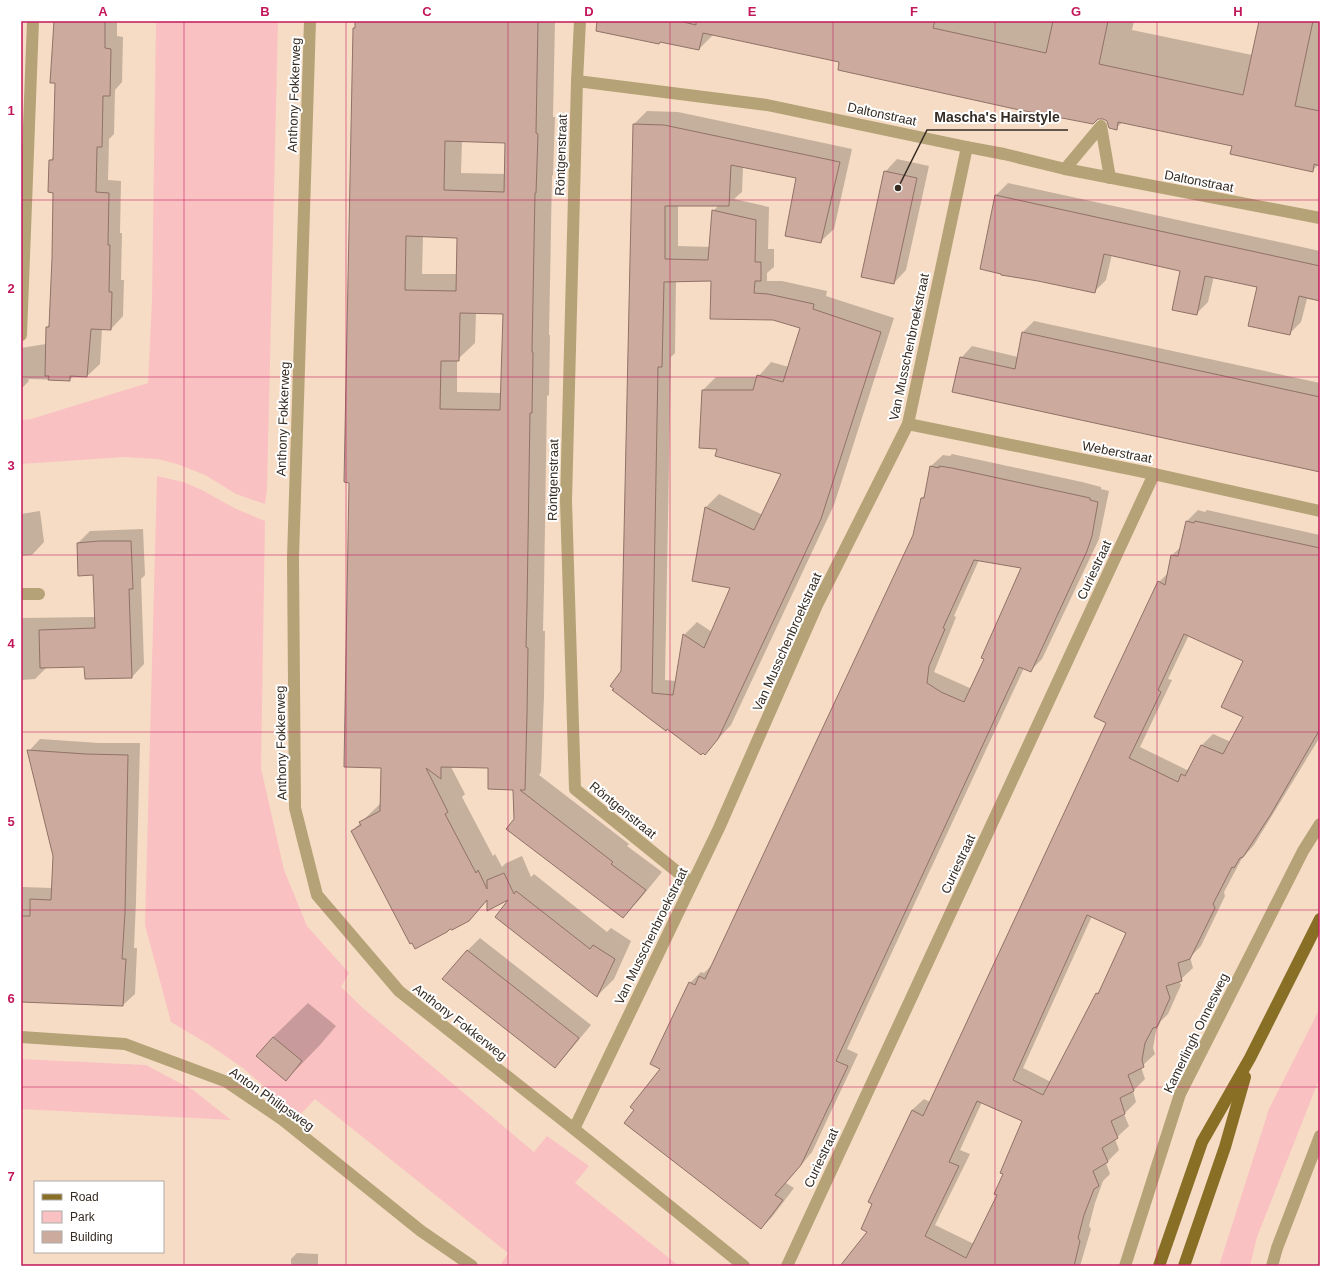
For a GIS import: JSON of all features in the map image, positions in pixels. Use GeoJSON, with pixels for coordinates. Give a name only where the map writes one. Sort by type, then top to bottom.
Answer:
{"type":"FeatureCollection","features":[{"type":"Feature","properties":{"kind":"main road"},"geometry":{"type":"LineString","coordinates":[[1159,1266],[1202,1142],[1250,1058],[1320,919]]}},
{"type":"Feature","properties":{"kind":"main road"},"geometry":{"type":"LineString","coordinates":[[1184,1266],[1225,1147],[1250,1058]]}},
{"type":"Feature","properties":{"kind":"street"},"geometry":{"type":"LineString","coordinates":[[21,335],[33,21]]}},
{"type":"Feature","properties":{"kind":"street","name":"Anthony Fokkerweg"},"geometry":{"type":"LineString","coordinates":[[310,21],[293,558],[295,808],[317,895],[398,991],[574,1129],[744,1266]]}},
{"type":"Feature","properties":{"kind":"street","name":"Röntgenstraat"},"geometry":{"type":"LineString","coordinates":[[580,21],[577,80],[566,501],[575,789],[691,883]]}},
{"type":"Feature","properties":{"kind":"street","name":"Daltonstraat"},"geometry":{"type":"LineString","coordinates":[[577,80],[767,105],[931,138],[1065,169],[1320,218]]}},
{"type":"Feature","properties":{"kind":"street"},"geometry":{"type":"LineString","coordinates":[[1065,169],[1101,126],[1110,178]]}},
{"type":"Feature","properties":{"kind":"street","name":"Van Musschenbroekstraat"},"geometry":{"type":"LineString","coordinates":[[574,1129],[691,883],[719,828],[817,605],[908,424],[967,147]]}},
{"type":"Feature","properties":{"kind":"street","name":"Weberstraat"},"geometry":{"type":"LineString","coordinates":[[908,424],[1154,474],[1320,511]]}},
{"type":"Feature","properties":{"kind":"street","name":"Curiestraat"},"geometry":{"type":"LineString","coordinates":[[786,1266],[1154,474]]}},
{"type":"Feature","properties":{"kind":"street"},"geometry":{"type":"LineString","coordinates":[[21,594],[39,594]]}},
{"type":"Feature","properties":{"kind":"street","name":"Kamerlingh Onnesweg"},"geometry":{"type":"LineString","coordinates":[[1125,1266],[1180,1094],[1303,851],[1320,824]]}},
{"type":"Feature","properties":{"kind":"street","name":"Anton Philipsweg"},"geometry":{"type":"LineString","coordinates":[[21,1038],[125,1044],[227,1082],[283,1120],[422,1230],[472,1266]]}},
{"type":"Feature","properties":{"kind":"street"},"geometry":{"type":"LineString","coordinates":[[1272,1266],[1277,1248],[1320,1136]]}},
{"type":"Feature","properties":{"kind":"green space"},"geometry":{"type":"Polygon","coordinates":[[[156,21],[278,21],[267,489],[265,504],[236,494],[205,475],[177,464],[158,459],[125,457],[21,464],[21,420],[31,419],[148,383],[152,301],[156,21]]]}},
{"type":"Feature","properties":{"kind":"green space"},"geometry":{"type":"Polygon","coordinates":[[[157,476],[183,482],[202,490],[234,508],[265,521],[261,768],[284,870],[307,926],[349,973],[341,987],[364,1009],[534,1152],[547,1136],[589,1166],[575,1183],[679,1266],[500,1266],[508,1253],[315,1099],[299,1116],[243,1068],[208,1044],[171,1022],[145,925],[157,476]]]}},
{"type":"Feature","properties":{"kind":"green space"},"geometry":{"type":"Polygon","coordinates":[[[1320,1008],[1320,1077],[1257,1237],[1250,1266],[1219,1266],[1269,1109],[1320,1008]]]}},
{"type":"Feature","properties":{"kind":"green space"},"geometry":{"type":"Polygon","coordinates":[[[21,1059],[146,1065],[193,1090],[231,1120],[21,1109],[21,1059]]]}},
{"type":"Feature","properties":{"kind":"building"},"geometry":{"type":"Polygon","coordinates":[[[54,21],[105,21],[105,48],[111,49],[110,96],[103,96],[102,147],[97,147],[96,192],[109,193],[108,245],[110,245],[109,292],[112,292],[111,330],[91,329],[87,377],[70,376],[70,381],[48,380],[49,376],[45,376],[46,327],[49,327],[52,258],[53,193],[48,192],[49,160],[53,160],[55,83],[50,83],[54,21]]]}},
{"type":"Feature","properties":{"kind":"building"},"geometry":{"type":"Polygon","coordinates":[[[355,21],[538,21],[536,133],[538,134],[535,193],[532,413],[530,413],[526,647],[528,648],[527,714],[525,790],[520,790],[613,862],[611,864],[646,890],[623,918],[506,829],[514,819],[513,790],[488,789],[488,768],[441,767],[441,779],[426,768],[448,812],[445,814],[476,873],[478,870],[487,889],[487,880],[504,873],[514,894],[516,891],[590,949],[593,945],[615,959],[597,997],[495,917],[508,900],[487,911],[487,900],[469,921],[452,930],[450,929],[415,949],[412,943],[410,944],[351,831],[361,825],[359,822],[380,811],[381,768],[344,767],[349,483],[344,482],[353,28],[355,28],[355,21]],[[445,141],[444,190],[504,192],[505,143],[445,141]],[[406,236],[405,290],[456,291],[457,238],[406,236]],[[460,313],[459,361],[441,361],[440,409],[500,410],[503,314],[460,313]]]}},
{"type":"Feature","properties":{"kind":"building"},"geometry":{"type":"Polygon","coordinates":[[[597,21],[679,21],[696,25],[696,21],[935,21],[933,28],[1046,53],[1053,21],[1108,21],[1099,64],[1243,95],[1259,21],[1313,21],[1295,106],[1320,111],[1320,166],[1314,164],[1313,172],[1230,154],[1232,146],[1118,122],[1117,130],[1109,128],[1107,121],[1103,119],[1098,119],[1093,124],[1015,109],[838,70],[839,62],[703,33],[699,50],[660,42],[659,44],[596,31],[597,21]]]}},
{"type":"Feature","properties":{"kind":"building"},"geometry":{"type":"Polygon","coordinates":[[[633,124],[664,125],[840,162],[821,243],[785,236],[796,178],[731,165],[729,206],[665,206],[665,259],[708,260],[712,210],[756,220],[755,262],[761,262],[761,281],[755,281],[754,293],[768,294],[814,304],[813,309],[881,332],[821,519],[718,739],[705,755],[703,753],[701,755],[667,729],[666,731],[612,690],[614,689],[610,686],[621,671],[633,124]],[[711,281],[664,282],[662,367],[658,367],[652,693],[673,695],[683,634],[704,648],[730,588],[692,581],[705,507],[754,530],[781,474],[715,456],[717,449],[699,448],[702,390],[753,390],[757,375],[783,382],[800,328],[773,320],[710,319],[711,281]]]}},
{"type":"Feature","properties":{"kind":"building"},"geometry":{"type":"Polygon","coordinates":[[[884,171],[917,178],[894,284],[861,277],[884,171]]]}},
{"type":"Feature","properties":{"kind":"building"},"geometry":{"type":"Polygon","coordinates":[[[995,195],[1320,266],[1320,301],[1299,296],[1290,335],[1248,326],[1257,287],[1205,276],[1197,315],[1172,310],[1180,271],[1104,254],[1095,293],[1001,275],[980,269],[995,195]]]}},
{"type":"Feature","properties":{"kind":"building"},"geometry":{"type":"Polygon","coordinates":[[[1022,332],[1320,397],[1320,472],[952,392],[960,357],[1015,369],[1022,332]]]}},
{"type":"Feature","properties":{"kind":"building"},"geometry":{"type":"Polygon","coordinates":[[[930,466],[939,468],[939,466],[1090,498],[1090,500],[1098,502],[1092,536],[1087,551],[1031,672],[1019,667],[836,1061],[848,1066],[801,1165],[775,1195],[783,1200],[761,1229],[624,1123],[634,1110],[630,1107],[660,1069],[650,1064],[689,982],[695,985],[699,976],[705,979],[913,535],[921,498],[924,498],[930,466]],[[974,560],[943,628],[945,629],[929,666],[927,683],[941,692],[964,702],[984,659],[981,658],[1021,568],[974,560]]]}},
{"type":"Feature","properties":{"kind":"building"},"geometry":{"type":"Polygon","coordinates":[[[1186,521],[1194,523],[1195,521],[1320,548],[1320,729],[1271,814],[1243,857],[1240,858],[1234,868],[1232,867],[1213,904],[1215,908],[1190,959],[1178,963],[1182,981],[1166,986],[1170,998],[1157,1027],[1153,1028],[1145,1043],[1142,1060],[1144,1067],[1128,1075],[1134,1091],[1120,1098],[1125,1114],[1111,1121],[1118,1138],[1102,1148],[1108,1162],[1093,1171],[1099,1186],[1094,1189],[1084,1215],[1078,1238],[1080,1241],[1074,1266],[840,1266],[867,1232],[861,1229],[872,1204],[868,1202],[912,1110],[923,1116],[1106,723],[1094,717],[1158,581],[1165,585],[1171,555],[1178,556],[1186,521]],[[1184,634],[1158,690],[1161,692],[1129,758],[1178,782],[1181,774],[1185,776],[1201,745],[1223,754],[1243,717],[1221,707],[1243,661],[1184,634]],[[1087,915],[1013,1080],[1043,1095],[1096,993],[1098,994],[1126,933],[1087,915]],[[977,1101],[949,1162],[959,1166],[925,1236],[966,1258],[997,1195],[994,1194],[1003,1174],[1000,1173],[1022,1121],[977,1101]]]}},
{"type":"Feature","properties":{"kind":"building"},"geometry":{"type":"Polygon","coordinates":[[[131,541],[133,589],[129,589],[132,678],[85,679],[84,667],[40,668],[39,630],[95,628],[93,575],[78,576],[77,543],[131,541]]]}},
{"type":"Feature","properties":{"kind":"building"},"geometry":{"type":"Polygon","coordinates":[[[27,750],[128,755],[125,913],[122,959],[126,959],[123,1006],[21,1002],[21,916],[30,916],[30,899],[51,900],[53,856],[27,750]]]}},
{"type":"Feature","properties":{"kind":"building"},"geometry":{"type":"Polygon","coordinates":[[[467,950],[579,1038],[555,1068],[442,979],[467,950]]]}},
{"type":"Feature","properties":{"kind":"building"},"geometry":{"type":"Polygon","coordinates":[[[273,1037],[302,1061],[286,1081],[256,1056],[273,1037]]]}},
{"type":"Feature","properties":{"kind":"place","name":"Mascha's Hairstyle"},"geometry":{"type":"Point","coordinates":[898,188]}}]}
